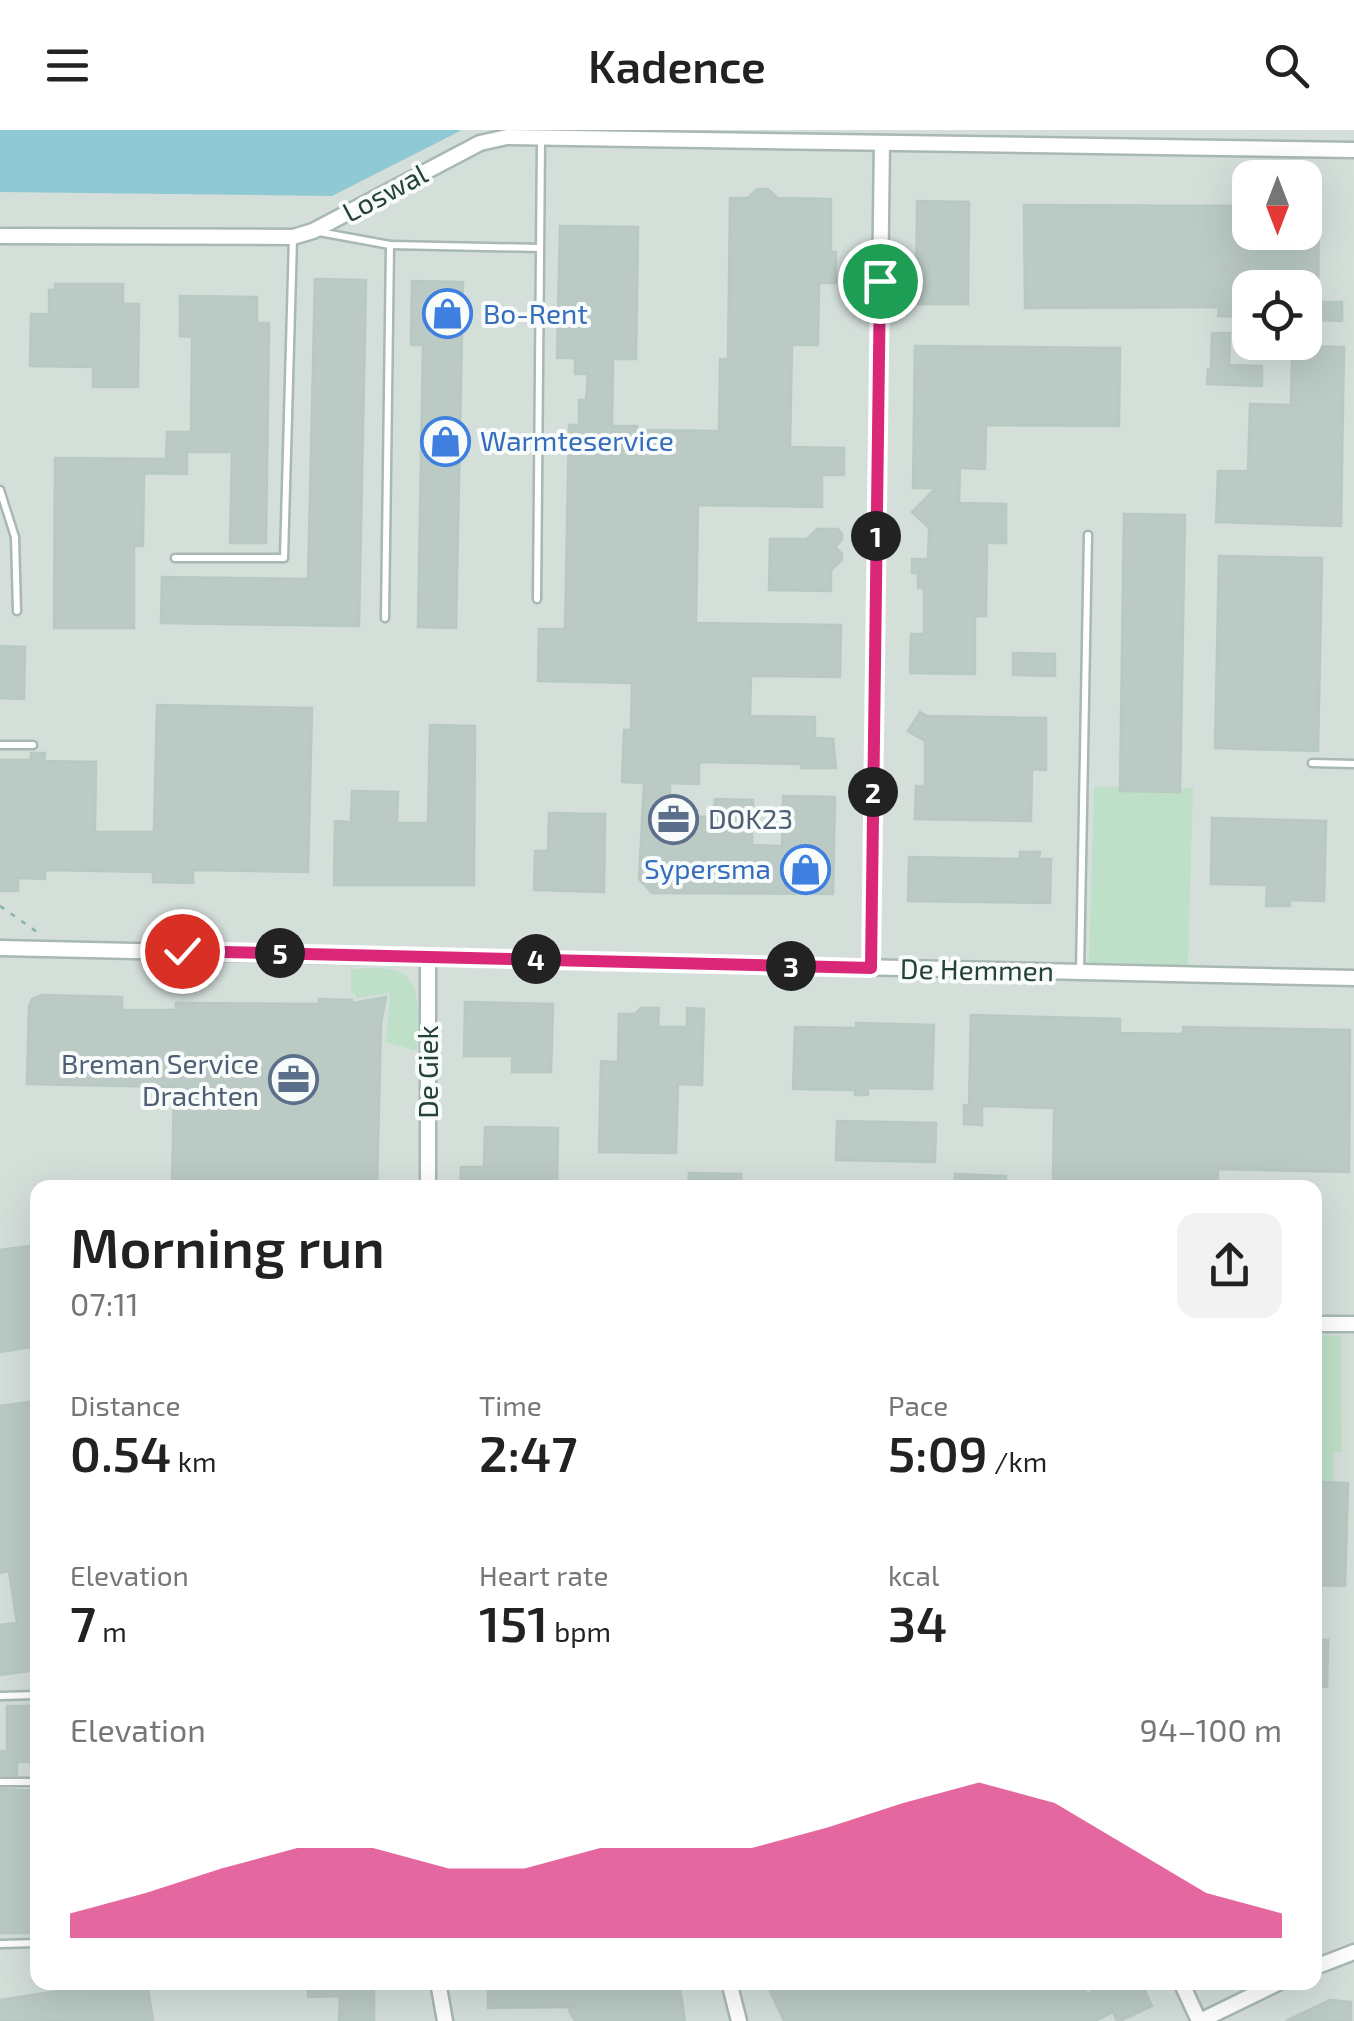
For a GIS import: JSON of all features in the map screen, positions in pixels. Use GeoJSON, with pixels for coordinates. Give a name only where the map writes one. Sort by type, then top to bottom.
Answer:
{"type":"FeatureCollection","features":[{"type":"Feature","properties":{"kind":"street","name":"Loswal"},"geometry":{"type":"LineString","coordinates":[[0,236],[266,240],[293,237],[313,231],[480,143],[507,137],[1354,150]]}},
{"type":"Feature","properties":{"kind":"street"},"geometry":{"type":"LineString","coordinates":[[871,968],[882,143]]}},
{"type":"Feature","properties":{"kind":"street","name":"De Hemmen"},"geometry":{"type":"LineString","coordinates":[[0,948],[1354,978]]}},
{"type":"Feature","properties":{"kind":"street","name":"De Giek"},"geometry":{"type":"LineString","coordinates":[[428,957],[428,1180]]}},
{"type":"Feature","properties":{"kind":"street"},"geometry":{"type":"LineString","coordinates":[[1322,1324],[1354,1324]]}},
{"type":"Feature","properties":{"kind":"street"},"geometry":{"type":"LineString","coordinates":[[1322,1964],[1354,1952]]}},
{"type":"Feature","properties":{"kind":"street"},"geometry":{"type":"LineString","coordinates":[[439,1990],[445,2021]]}},
{"type":"Feature","properties":{"kind":"street"},"geometry":{"type":"LineString","coordinates":[[731,1990],[739,2021]]}},
{"type":"Feature","properties":{"kind":"street"},"geometry":{"type":"LineString","coordinates":[[1185,1990],[1200,2021],[1264,1990]]}},
{"type":"Feature","properties":{"kind":"lane"},"geometry":{"type":"LineString","coordinates":[[537,598],[542,137]]}},
{"type":"Feature","properties":{"kind":"lane","name":"Loswal"},"geometry":{"type":"LineString","coordinates":[[313,231],[390,245],[386,618]]}},
{"type":"Feature","properties":{"kind":"lane"},"geometry":{"type":"LineString","coordinates":[[174,558],[284,558],[293,237]]}},
{"type":"Feature","properties":{"kind":"lane"},"geometry":{"type":"LineString","coordinates":[[390,245],[540,248]]}},
{"type":"Feature","properties":{"kind":"lane"},"geometry":{"type":"LineString","coordinates":[[0,490],[15,537],[17,611]]}},
{"type":"Feature","properties":{"kind":"lane"},"geometry":{"type":"LineString","coordinates":[[1080,972],[1088,534]]}},
{"type":"Feature","properties":{"kind":"lane"},"geometry":{"type":"LineString","coordinates":[[0,744],[33,745]]}},
{"type":"Feature","properties":{"kind":"lane"},"geometry":{"type":"LineString","coordinates":[[1312,763],[1354,764]]}},
{"type":"Feature","properties":{"kind":"lane"},"geometry":{"type":"LineString","coordinates":[[0,1696],[30,1695]]}},
{"type":"Feature","properties":{"kind":"lane"},"geometry":{"type":"LineString","coordinates":[[0,1782],[30,1782]]}},
{"type":"Feature","properties":{"kind":"lane"},"geometry":{"type":"LineString","coordinates":[[0,1944],[30,1943]]}},
{"type":"Feature","properties":{"kind":"path"},"geometry":{"type":"LineString","coordinates":[[0,906],[59,948]]}},
{"type":"Feature","properties":{"kind":"shaded area"},"geometry":{"type":"Polygon","coordinates":[[[413,130],[1354,130],[1354,2021],[0,2021],[0,181],[413,130]]]}},
{"type":"Feature","properties":{"kind":"green space"},"geometry":{"type":"Polygon","coordinates":[[[1094,787],[1193,788],[1188,965],[1089,963],[1094,787]]]}},
{"type":"Feature","properties":{"kind":"green space"},"geometry":{"type":"Polygon","coordinates":[[[351,969],[393,970],[411,982],[417,1003],[417,1051],[386,1042],[390,993],[356,998],[351,993],[351,969]]]}},
{"type":"Feature","properties":{"kind":"green space"},"geometry":{"type":"Polygon","coordinates":[[[1322,1335],[1341,1336],[1342,1452],[1334,1452],[1333,1497],[1322,1496],[1322,1335]]]}},
{"type":"Feature","properties":{"kind":"water"},"geometry":{"type":"Polygon","coordinates":[[[0,130],[462,130],[332,196],[0,192],[0,130]]]}},
{"type":"Feature","properties":{"kind":"building"},"geometry":{"type":"Polygon","coordinates":[[[757,189],[768,189],[777,198],[831,199],[831,252],[836,252],[836,283],[819,283],[818,345],[792,345],[790,447],[844,448],[844,475],[822,475],[822,507],[698,505],[696,623],[841,625],[840,677],[751,676],[750,716],[815,717],[815,738],[833,739],[836,768],[699,762],[699,784],[670,783],[670,816],[714,817],[715,799],[753,800],[752,845],[782,846],[783,796],[835,797],[833,894],[652,893],[639,879],[644,783],[622,782],[624,730],[631,730],[632,683],[538,681],[539,629],[565,629],[569,425],[579,425],[579,400],[586,400],[588,374],[575,374],[575,358],[557,358],[560,226],[638,227],[636,359],[613,359],[612,426],[719,431],[720,359],[728,359],[730,198],[748,198],[757,189]]]}},
{"type":"Feature","properties":{"kind":"building"},"geometry":{"type":"Polygon","coordinates":[[[917,201],[969,202],[968,304],[916,304],[917,201]]]}},
{"type":"Feature","properties":{"kind":"building"},"geometry":{"type":"Polygon","coordinates":[[[1024,205],[1232,206],[1232,250],[1319,250],[1318,270],[1232,270],[1232,316],[1218,316],[1219,307],[1025,308],[1024,205]]]}},
{"type":"Feature","properties":{"kind":"building"},"geometry":{"type":"Polygon","coordinates":[[[315,279],[366,280],[359,626],[161,623],[162,577],[308,579],[315,279]]]}},
{"type":"Feature","properties":{"kind":"building"},"geometry":{"type":"Polygon","coordinates":[[[412,281],[463,282],[456,628],[418,627],[423,345],[411,345],[412,281]]]}},
{"type":"Feature","properties":{"kind":"building"},"geometry":{"type":"Polygon","coordinates":[[[55,284],[123,284],[123,304],[139,304],[138,387],[93,387],[93,367],[30,366],[31,314],[49,314],[49,290],[55,290],[55,284]]]}},
{"type":"Feature","properties":{"kind":"building"},"geometry":{"type":"Polygon","coordinates":[[[180,296],[257,297],[257,323],[269,323],[266,543],[230,543],[232,452],[187,452],[187,474],[144,473],[143,546],[134,546],[134,628],[54,628],[55,458],[166,459],[167,432],[191,432],[192,337],[180,336],[180,296]]]}},
{"type":"Feature","properties":{"kind":"building"},"geometry":{"type":"Polygon","coordinates":[[[1322,302],[1342,302],[1342,321],[1322,320],[1322,302]]]}},
{"type":"Feature","properties":{"kind":"building"},"geometry":{"type":"Polygon","coordinates":[[[1212,333],[1230,333],[1229,365],[1262,366],[1262,386],[1207,384],[1212,333]]]}},
{"type":"Feature","properties":{"kind":"building"},"geometry":{"type":"Polygon","coordinates":[[[915,346],[1120,348],[1119,426],[986,425],[985,469],[960,468],[959,503],[1006,504],[1006,543],[987,543],[986,616],[975,616],[975,674],[910,673],[911,634],[924,634],[924,588],[918,588],[918,573],[912,573],[912,559],[928,559],[929,528],[912,512],[936,488],[913,488],[915,346]]]}},
{"type":"Feature","properties":{"kind":"building"},"geometry":{"type":"Polygon","coordinates":[[[1322,347],[1344,347],[1341,526],[1216,522],[1218,471],[1248,471],[1250,404],[1291,405],[1292,360],[1322,360],[1322,347]]]}},
{"type":"Feature","properties":{"kind":"building"},"geometry":{"type":"Polygon","coordinates":[[[1124,514],[1185,515],[1180,792],[1120,791],[1124,514]]]}},
{"type":"Feature","properties":{"kind":"building"},"geometry":{"type":"Polygon","coordinates":[[[817,529],[838,529],[842,534],[835,547],[842,560],[831,570],[831,591],[769,590],[770,539],[807,539],[817,529]]]}},
{"type":"Feature","properties":{"kind":"building"},"geometry":{"type":"Polygon","coordinates":[[[1219,556],[1322,558],[1318,751],[1215,748],[1219,556]]]}},
{"type":"Feature","properties":{"kind":"building"},"geometry":{"type":"Polygon","coordinates":[[[0,646],[25,647],[24,699],[0,698],[0,646]]]}},
{"type":"Feature","properties":{"kind":"building"},"geometry":{"type":"Polygon","coordinates":[[[1013,653],[1055,654],[1055,676],[1013,675],[1013,653]]]}},
{"type":"Feature","properties":{"kind":"building"},"geometry":{"type":"Polygon","coordinates":[[[157,705],[312,708],[308,872],[193,870],[193,883],[153,882],[153,872],[45,870],[45,879],[18,878],[18,891],[0,891],[0,760],[31,760],[31,753],[45,753],[44,761],[96,762],[95,832],[154,832],[157,705]]]}},
{"type":"Feature","properties":{"kind":"building"},"geometry":{"type":"Polygon","coordinates":[[[920,712],[927,716],[1046,718],[1046,770],[1032,769],[1031,821],[915,819],[916,786],[925,787],[925,741],[908,731],[920,712]]]}},
{"type":"Feature","properties":{"kind":"building"},"geometry":{"type":"Polygon","coordinates":[[[430,725],[475,726],[474,885],[334,885],[335,821],[351,822],[352,791],[398,792],[397,823],[428,823],[430,725]]]}},
{"type":"Feature","properties":{"kind":"building"},"geometry":{"type":"Polygon","coordinates":[[[549,813],[605,814],[604,892],[534,890],[535,851],[548,851],[549,813]]]}},
{"type":"Feature","properties":{"kind":"building"},"geometry":{"type":"Polygon","coordinates":[[[1212,818],[1326,821],[1324,901],[1290,900],[1290,906],[1266,906],[1267,885],[1211,884],[1212,818]]]}},
{"type":"Feature","properties":{"kind":"building"},"geometry":{"type":"Polygon","coordinates":[[[1020,852],[1040,852],[1039,859],[1051,859],[1050,903],[908,901],[909,857],[1020,859],[1020,852]]]}},
{"type":"Feature","properties":{"kind":"building"},"geometry":{"type":"Polygon","coordinates":[[[41,995],[122,997],[122,1010],[176,1010],[176,1003],[319,1004],[319,999],[352,1003],[386,997],[381,1023],[377,1180],[172,1180],[174,1087],[27,1084],[32,999],[41,995]]]}},
{"type":"Feature","properties":{"kind":"building"},"geometry":{"type":"Polygon","coordinates":[[[465,1002],[553,1004],[551,1072],[512,1072],[512,1056],[464,1056],[465,1002]]]}},
{"type":"Feature","properties":{"kind":"building"},"geometry":{"type":"Polygon","coordinates":[[[641,1008],[659,1008],[658,1027],[687,1027],[687,1008],[704,1009],[702,1085],[678,1084],[676,1153],[599,1152],[601,1061],[618,1062],[619,1014],[635,1014],[641,1008]]]}},
{"type":"Feature","properties":{"kind":"building"},"geometry":{"type":"Polygon","coordinates":[[[971,1015],[1120,1019],[1120,1033],[1183,1034],[1183,1027],[1350,1030],[1349,1172],[1218,1169],[1218,1180],[1053,1180],[1054,1108],[982,1106],[982,1125],[964,1124],[964,1105],[969,1106],[971,1015]]]}},
{"type":"Feature","properties":{"kind":"building"},"geometry":{"type":"Polygon","coordinates":[[[856,1023],[934,1025],[932,1089],[868,1088],[868,1095],[855,1095],[855,1090],[793,1089],[795,1027],[856,1028],[856,1023]]]}},
{"type":"Feature","properties":{"kind":"building"},"geometry":{"type":"Polygon","coordinates":[[[837,1121],[936,1123],[935,1162],[836,1160],[837,1121]]]}},
{"type":"Feature","properties":{"kind":"building"},"geometry":{"type":"Polygon","coordinates":[[[485,1127],[558,1128],[557,1180],[460,1180],[461,1167],[484,1167],[485,1127]]]}},
{"type":"Feature","properties":{"kind":"building"},"geometry":{"type":"Polygon","coordinates":[[[689,1173],[741,1174],[741,1180],[689,1180],[689,1173]]]}},
{"type":"Feature","properties":{"kind":"building"},"geometry":{"type":"Polygon","coordinates":[[[955,1174],[1006,1176],[1006,1180],[955,1180],[955,1174]]]}},
{"type":"Feature","properties":{"kind":"building"},"geometry":{"type":"Polygon","coordinates":[[[30,1246],[30,1347],[0,1352],[0,1250],[30,1246]]]}},
{"type":"Feature","properties":{"kind":"building"},"geometry":{"type":"Polygon","coordinates":[[[29,1402],[30,1410],[30,1671],[0,1675],[0,1625],[17,1623],[9,1571],[0,1573],[0,1406],[29,1402]]]}},
{"type":"Feature","properties":{"kind":"building"},"geometry":{"type":"Polygon","coordinates":[[[1322,1482],[1348,1483],[1345,1586],[1322,1585],[1322,1482]]]}},
{"type":"Feature","properties":{"kind":"building"},"geometry":{"type":"Polygon","coordinates":[[[1322,1640],[1328,1640],[1327,1687],[1322,1687],[1322,1640]]]}},
{"type":"Feature","properties":{"kind":"building"},"geometry":{"type":"Polygon","coordinates":[[[7,1706],[30,1706],[30,1762],[17,1762],[17,1775],[0,1775],[0,1751],[7,1751],[7,1706]]]}},
{"type":"Feature","properties":{"kind":"building"},"geometry":{"type":"Polygon","coordinates":[[[0,1789],[30,1791],[30,1933],[0,1933],[0,1789]]]}},
{"type":"Feature","properties":{"kind":"building"},"geometry":{"type":"Polygon","coordinates":[[[63,1990],[148,1990],[153,2021],[0,2021],[0,2000],[63,1990]]]}},
{"type":"Feature","properties":{"kind":"building"},"geometry":{"type":"Polygon","coordinates":[[[308,1990],[374,1990],[374,2021],[339,2021],[340,1996],[308,1997],[308,1990]]]}},
{"type":"Feature","properties":{"kind":"building"},"geometry":{"type":"Polygon","coordinates":[[[488,1990],[680,1990],[685,2021],[575,2021],[569,2010],[575,2007],[488,2008],[488,1990]]]}},
{"type":"Feature","properties":{"kind":"building"},"geometry":{"type":"Polygon","coordinates":[[[770,1990],[1085,1990],[1087,1994],[1095,1990],[1145,1990],[1152,2006],[1120,2021],[1113,2012],[1095,2021],[784,2021],[770,1990]]]}},
{"type":"Feature","properties":{"kind":"building"},"geometry":{"type":"Polygon","coordinates":[[[1330,2000],[1351,2002],[1351,2021],[1286,2021],[1330,2000]]]}},
{"type":"Feature","properties":{"kind":"place","name":"Bo-Rent"},"geometry":{"type":"Point","coordinates":[448,314]}},
{"type":"Feature","properties":{"kind":"place","name":"Warmteservice"},"geometry":{"type":"Point","coordinates":[445,441]}},
{"type":"Feature","properties":{"kind":"place","name":"DOK23"},"geometry":{"type":"Point","coordinates":[673,819]}},
{"type":"Feature","properties":{"kind":"place","name":"Sypersma"},"geometry":{"type":"Point","coordinates":[806,869]}},
{"type":"Feature","properties":{"kind":"place","name":"Breman Service Drachten"},"geometry":{"type":"Point","coordinates":[294,1080]}},
{"type":"Feature","properties":{"kind":"route"},"geometry":{"type":"LineString","coordinates":[[182,951],[871,968],[880,281]]}}]}
